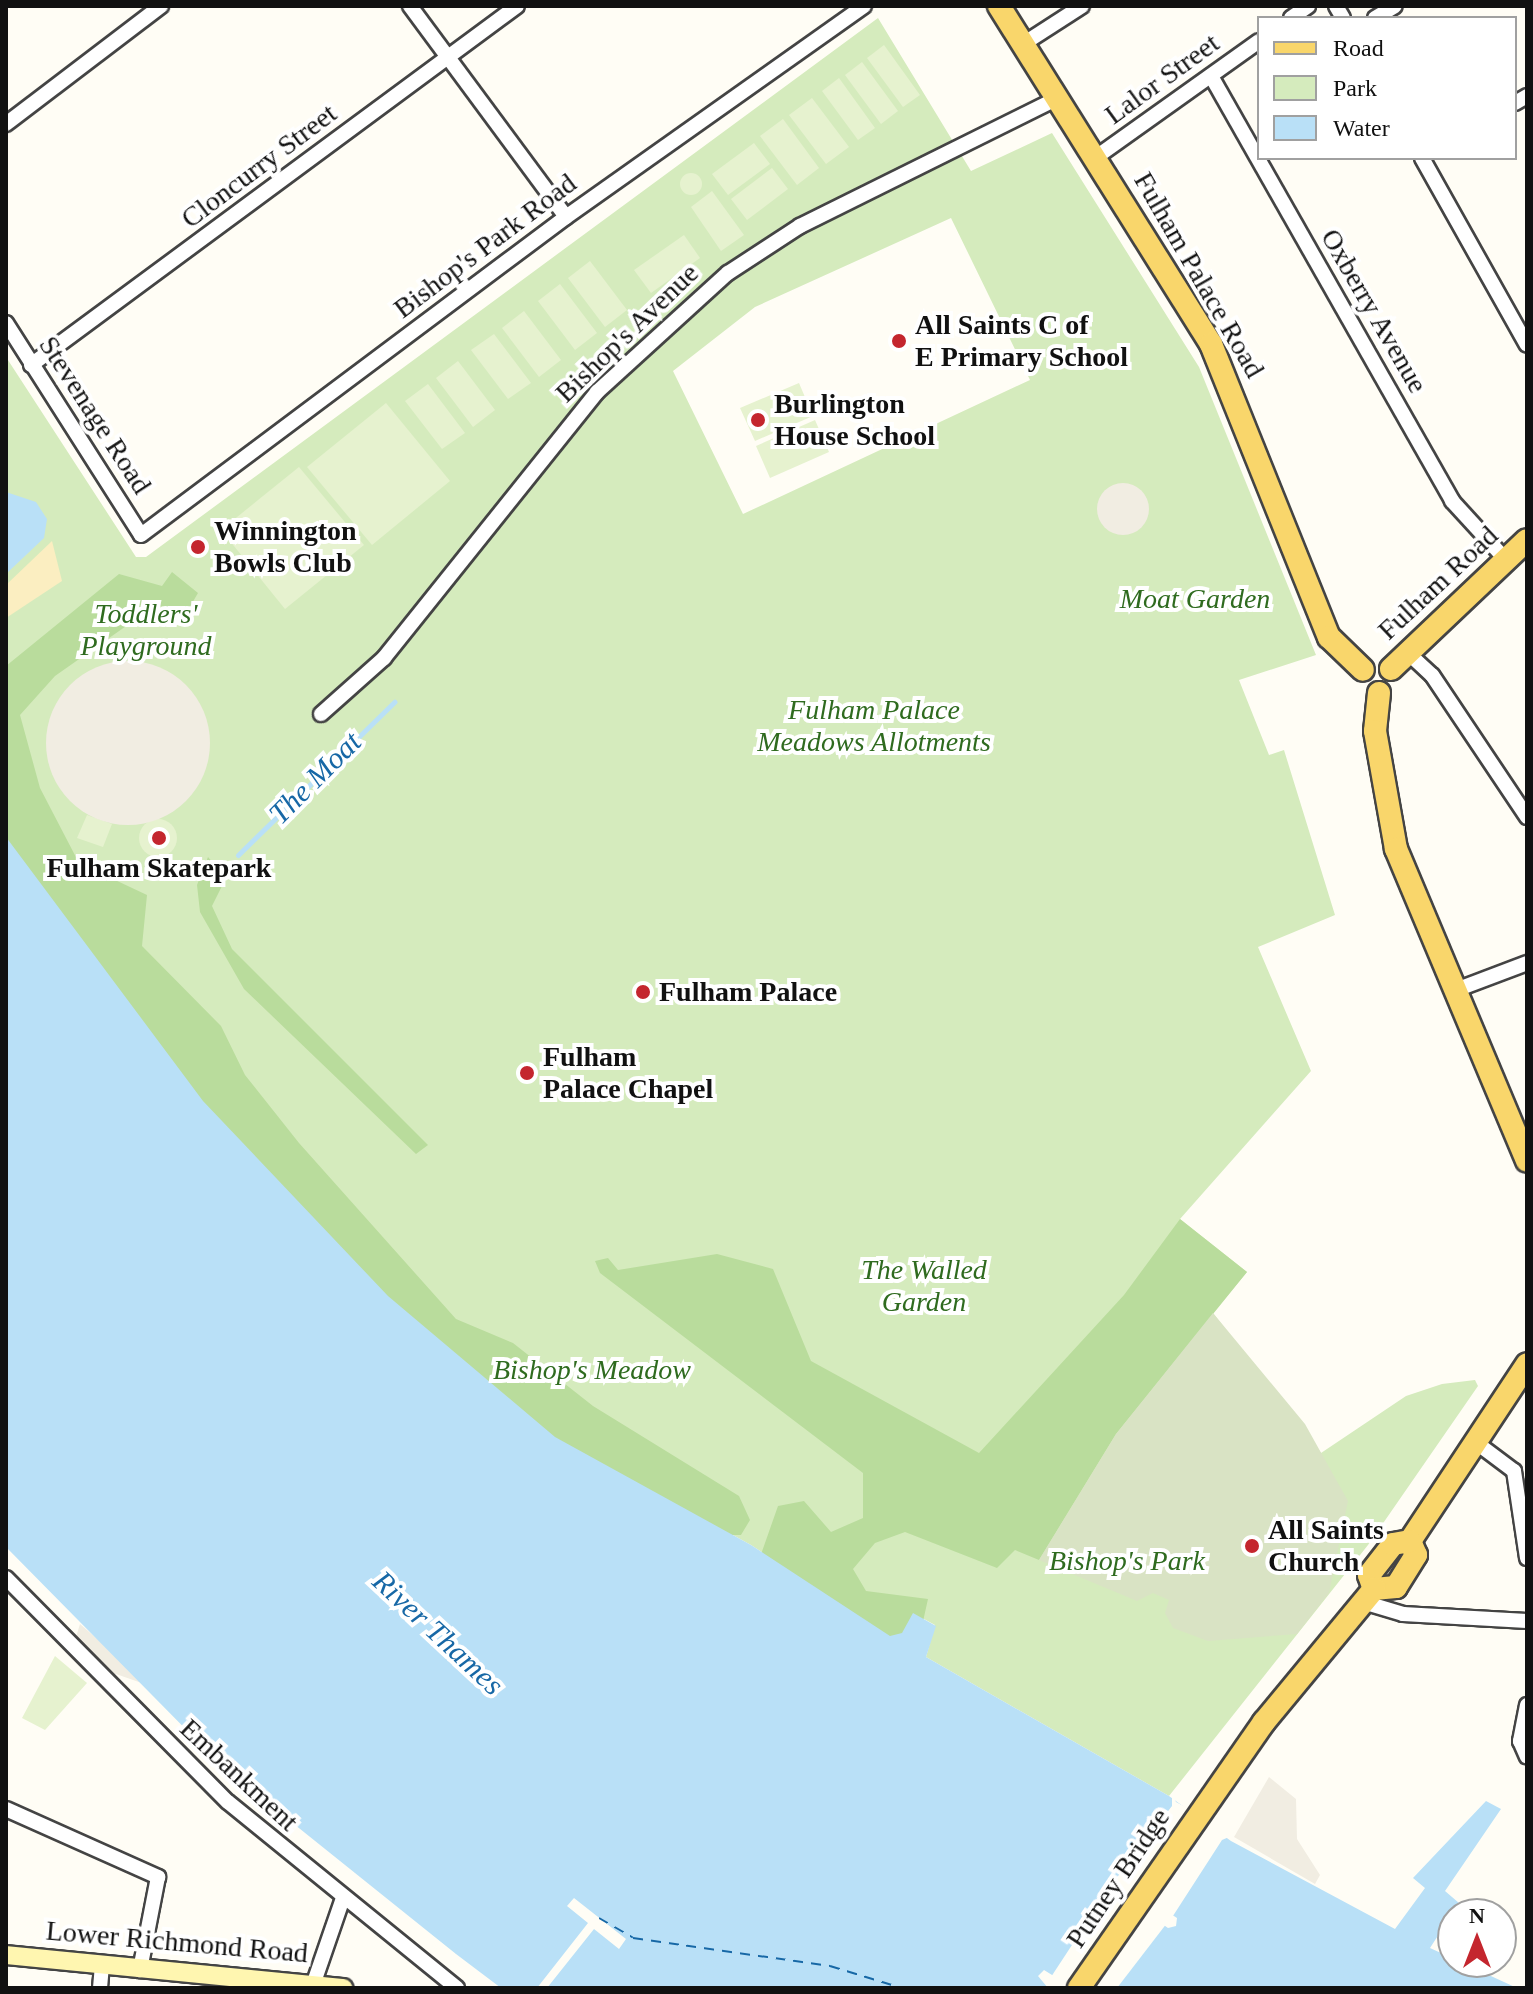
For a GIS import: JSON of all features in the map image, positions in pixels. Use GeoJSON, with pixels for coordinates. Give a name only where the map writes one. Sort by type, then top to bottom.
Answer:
{"type":"FeatureCollection","features":[{"type":"Feature","properties":{"kind":"main road","name":"Fulham Palace Road"},"geometry":{"type":"LineString","coordinates":[[999,6],[1217,357],[1329,637],[1363,670]]}},
{"type":"Feature","properties":{"kind":"main road","name":"Fulham Road"},"geometry":{"type":"LineString","coordinates":[[1391,669],[1527,540]]}},
{"type":"Feature","properties":{"kind":"main road"},"geometry":{"type":"LineString","coordinates":[[1378,662],[1391,669],[1391,685],[1379,693],[1365,687],[1363,670],[1378,662]]}},
{"type":"Feature","properties":{"kind":"main road"},"geometry":{"type":"LineString","coordinates":[[1379,693],[1384,806],[1453,991],[1527,1161]]}},
{"type":"Feature","properties":{"kind":"main road"},"geometry":{"type":"LineString","coordinates":[[1369,1596],[1396,1587],[1416,1555],[1410,1541],[1527,1364]]}},
{"type":"Feature","properties":{"kind":"main road","name":"Putney Bridge"},"geometry":{"type":"LineString","coordinates":[[1079,1988],[1206,1802],[1369,1596]]}},
{"type":"Feature","properties":{"kind":"main road","name":"Lower Richmond Road"},"geometry":{"type":"LineString","coordinates":[[6,1955],[102,1967],[343,1988]]}},
{"type":"Feature","properties":{"kind":"street"},"geometry":{"type":"LineString","coordinates":[[6,124],[161,6]]}},
{"type":"Feature","properties":{"kind":"street"},"geometry":{"type":"LineString","coordinates":[[410,6],[566,217]]}},
{"type":"Feature","properties":{"kind":"street","name":"Cloncurry Street"},"geometry":{"type":"LineString","coordinates":[[31,365],[517,6]]}},
{"type":"Feature","properties":{"kind":"street","name":"Bishop's Park Road"},"geometry":{"type":"LineString","coordinates":[[141,535],[566,217],[864,6]]}},
{"type":"Feature","properties":{"kind":"street"},"geometry":{"type":"LineString","coordinates":[[1023,44],[1082,6]]}},
{"type":"Feature","properties":{"kind":"street","name":"Lalor Street"},"geometry":{"type":"LineString","coordinates":[[1095,158],[1257,42]]}},
{"type":"Feature","properties":{"kind":"street","name":"Oxberry Avenue"},"geometry":{"type":"LineString","coordinates":[[1211,76],[1257,157]]}},
{"type":"Feature","properties":{"kind":"street","name":"Bishop's Avenue"},"geometry":{"type":"LineString","coordinates":[[321,714],[384,658],[597,392],[728,273],[800,226],[1056,99]]}},
{"type":"Feature","properties":{"kind":"street","name":"Oxberry Avenue"},"geometry":{"type":"LineString","coordinates":[[1259,160],[1452,501],[1506,560]]}},
{"type":"Feature","properties":{"kind":"street"},"geometry":{"type":"LineString","coordinates":[[1423,160],[1527,345]]}},
{"type":"Feature","properties":{"kind":"street","name":"Stevenage Road"},"geometry":{"type":"LineString","coordinates":[[6,323],[141,535]]}},
{"type":"Feature","properties":{"kind":"street"},"geometry":{"type":"LineString","coordinates":[[1407,652],[1432,675],[1527,817]]}},
{"type":"Feature","properties":{"kind":"street"},"geometry":{"type":"LineString","coordinates":[[1453,991],[1527,963]]}},
{"type":"Feature","properties":{"kind":"street"},"geometry":{"type":"LineString","coordinates":[[1474,1441],[1514,1471],[1527,1558]]}},
{"type":"Feature","properties":{"kind":"street","name":"Embankment"},"geometry":{"type":"LineString","coordinates":[[6,1578],[187,1764],[343,1898],[457,1988]]}},
{"type":"Feature","properties":{"kind":"street"},"geometry":{"type":"LineString","coordinates":[[1369,1596],[1403,1614],[1527,1621]]}},
{"type":"Feature","properties":{"kind":"street"},"geometry":{"type":"LineString","coordinates":[[1525,1754],[1527,1705]]}},
{"type":"Feature","properties":{"kind":"street"},"geometry":{"type":"LineString","coordinates":[[6,1809],[158,1877],[140,1970]]}},
{"type":"Feature","properties":{"kind":"street"},"geometry":{"type":"LineString","coordinates":[[313,1984],[343,1898]]}},
{"type":"Feature","properties":{"kind":"street"},"geometry":{"type":"LineString","coordinates":[[100,1988],[102,1967]]}},
{"type":"Feature","properties":{"kind":"green space"},"geometry":{"type":"Polygon","coordinates":[[[878,18],[971,171],[1052,133],[1199,367],[1316,655],[1239,680],[1269,755],[1284,750],[1335,915],[1258,947],[1311,1071],[1180,1219],[1247,1272],[1213,1313],[1321,1453],[1406,1396],[1442,1384],[1475,1380],[1478,1386],[1368,1545],[1169,1796],[926,1657],[935,1625],[913,1613],[890,1636],[751,1545],[555,1437],[6,836],[6,357],[136,557],[146,557],[878,18]],[[951,218],[755,307],[673,371],[743,514],[1030,380],[951,218]]]}},
{"type":"Feature","properties":{"kind":"green space"},"geometry":{"type":"Polygon","coordinates":[[[884,45],[920,95],[903,107],[867,58],[884,45]]]}},
{"type":"Feature","properties":{"kind":"green space"},"geometry":{"type":"Polygon","coordinates":[[[862,62],[898,111],[881,124],[845,75],[862,62]]]}},
{"type":"Feature","properties":{"kind":"green space"},"geometry":{"type":"Polygon","coordinates":[[[839,78],[875,128],[858,140],[822,91],[839,78]]]}},
{"type":"Feature","properties":{"kind":"green space"},"geometry":{"type":"Polygon","coordinates":[[[812,98],[849,147],[826,164],[789,115],[812,98]]]}},
{"type":"Feature","properties":{"kind":"green space"},"geometry":{"type":"Polygon","coordinates":[[[783,119],[819,168],[797,185],[760,136],[783,119]]]}},
{"type":"Feature","properties":{"kind":"green space"},"geometry":{"type":"Polygon","coordinates":[[[754,143],[770,164],[728,195],[712,174],[754,143]]]}},
{"type":"Feature","properties":{"kind":"green space"},"geometry":{"type":"Polygon","coordinates":[[[772,168],[788,189],[747,220],[731,199],[772,168]]]}},
{"type":"Feature","properties":{"kind":"green space"},"geometry":{"type":"Polygon","coordinates":[[[687,173],[695,173],[702,184],[695,195],[687,195],[680,188],[680,180],[687,173]]]}},
{"type":"Feature","properties":{"kind":"green space"},"geometry":{"type":"Polygon","coordinates":[[[712,191],[744,235],[721,251],[691,207],[712,191]]]}},
{"type":"Feature","properties":{"kind":"green space"},"geometry":{"type":"Polygon","coordinates":[[[684,235],[700,258],[651,293],[634,270],[684,235]]]}},
{"type":"Feature","properties":{"kind":"green space"},"geometry":{"type":"Polygon","coordinates":[[[590,261],[627,310],[605,327],[568,278],[590,261]]]}},
{"type":"Feature","properties":{"kind":"green space"},"geometry":{"type":"Polygon","coordinates":[[[560,284],[597,333],[575,350],[538,301],[560,284]]]}},
{"type":"Feature","properties":{"kind":"green space"},"geometry":{"type":"Polygon","coordinates":[[[524,311],[561,360],[539,377],[502,328],[524,311]]]}},
{"type":"Feature","properties":{"kind":"green space"},"geometry":{"type":"Polygon","coordinates":[[[494,334],[531,383],[508,399],[471,350],[494,334]]]}},
{"type":"Feature","properties":{"kind":"green space"},"geometry":{"type":"Polygon","coordinates":[[[458,361],[495,410],[473,427],[436,378],[458,361]]]}},
{"type":"Feature","properties":{"kind":"green space"},"geometry":{"type":"Polygon","coordinates":[[[799,383],[813,416],[755,441],[740,408],[799,383]]]}},
{"type":"Feature","properties":{"kind":"green space"},"geometry":{"type":"Polygon","coordinates":[[[428,384],[465,433],[442,449],[405,401],[428,384]]]}},
{"type":"Feature","properties":{"kind":"green space"},"geometry":{"type":"Polygon","coordinates":[[[386,403],[450,481],[372,545],[307,467],[386,403]]]}},
{"type":"Feature","properties":{"kind":"green space"},"geometry":{"type":"Polygon","coordinates":[[[815,420],[829,452],[770,478],[756,446],[815,420]]]}},
{"type":"Feature","properties":{"kind":"green space"},"geometry":{"type":"Polygon","coordinates":[[[299,467],[364,545],[285,609],[221,530],[299,467]]]}},
{"type":"Feature","properties":{"kind":"green space"},"geometry":{"type":"Polygon","coordinates":[[[172,572],[198,593],[188,610],[143,604],[139,617],[55,676],[20,715],[40,788],[79,863],[147,895],[142,946],[221,1026],[245,1075],[299,1143],[456,1319],[513,1343],[593,1406],[739,1496],[750,1520],[741,1535],[688,1535],[502,1421],[193,1102],[6,850],[6,666],[119,574],[162,586],[172,572]]]}},
{"type":"Feature","properties":{"kind":"green space"},"geometry":{"type":"Polygon","coordinates":[[[87,815],[112,824],[103,847],[77,838],[87,815]]]}},
{"type":"Feature","properties":{"kind":"green space","name":"Fulham Skatepark"},"geometry":{"type":"Polygon","coordinates":[[[158,819],[172,824],[177,838],[172,852],[158,857],[144,852],[139,838],[144,824],[158,819]]]}},
{"type":"Feature","properties":{"kind":"green space"},"geometry":{"type":"Polygon","coordinates":[[[208,857],[226,878],[212,906],[232,949],[428,1145],[416,1154],[244,989],[200,912],[197,885],[208,857]]]}},
{"type":"Feature","properties":{"kind":"green space"},"geometry":{"type":"Polygon","coordinates":[[[1180,1219],[1247,1272],[1116,1434],[1039,1560],[1015,1550],[997,1568],[905,1532],[875,1543],[853,1569],[866,1591],[928,1599],[920,1635],[891,1645],[759,1560],[778,1506],[804,1501],[831,1532],[863,1518],[863,1473],[600,1273],[595,1261],[608,1258],[618,1270],[717,1254],[773,1269],[811,1361],[979,1453],[1124,1295],[1180,1219]]]}},
{"type":"Feature","properties":{"kind":"green space","name":"Bishop's Park"},"geometry":{"type":"Polygon","coordinates":[[[1213,1313],[1305,1424],[1348,1501],[1329,1593],[1297,1634],[1208,1641],[1173,1628],[1165,1613],[1169,1600],[1153,1593],[1137,1601],[1039,1560],[1116,1434],[1213,1313]]]}},
{"type":"Feature","properties":{"kind":"green space"},"geometry":{"type":"Polygon","coordinates":[[[55,1656],[87,1683],[45,1730],[22,1718],[55,1656]]]}},
{"type":"Feature","properties":{"kind":"sand"},"geometry":{"type":"Polygon","coordinates":[[[52,541],[62,581],[6,618],[6,585],[52,541]]]}},
{"type":"Feature","properties":{"kind":"shaded area"},"geometry":{"type":"Polygon","coordinates":[[[1123,483],[1141,491],[1149,509],[1141,527],[1123,535],[1105,527],[1097,509],[1105,491],[1123,483]]]}},
{"type":"Feature","properties":{"kind":"shaded area"},"geometry":{"type":"Polygon","coordinates":[[[128,661],[159,667],[186,685],[204,712],[210,743],[204,774],[186,801],[159,819],[128,825],[97,819],[70,801],[52,774],[46,743],[52,712],[70,685],[97,667],[128,661]]]}},
{"type":"Feature","properties":{"kind":"shaded area"},"geometry":{"type":"Polygon","coordinates":[[[80,1624],[153,1687],[116,1674],[105,1684],[72,1650],[80,1624]]]}},
{"type":"Feature","properties":{"kind":"shaded area"},"geometry":{"type":"Polygon","coordinates":[[[1269,1777],[1296,1799],[1297,1839],[1320,1875],[1315,1884],[1234,1837],[1269,1777]]]}},
{"type":"Feature","properties":{"kind":"water"},"geometry":{"type":"Polygon","coordinates":[[[6,492],[36,502],[47,519],[44,538],[6,574],[6,492]]]}},
{"type":"Feature","properties":{"kind":"water","name":"River Thames"},"geometry":{"type":"Polygon","coordinates":[[[6,837],[203,1101],[388,1296],[555,1437],[751,1545],[890,1636],[902,1633],[913,1613],[936,1626],[926,1657],[1169,1796],[1231,1841],[1395,1929],[1425,1888],[1413,1878],[1486,1801],[1501,1809],[1445,1891],[1453,1898],[1437,1898],[1437,1937],[1430,1948],[1437,1951],[1437,1978],[1495,1978],[1517,1988],[1073,1988],[1044,1970],[1038,1976],[1048,1988],[501,1988],[223,1767],[6,1547],[6,837]],[[1111,1875],[1108,1886],[1168,1928],[1176,1926],[1177,1918],[1111,1875]]]}},
{"type":"Feature","properties":{"kind":"pier"},"geometry":{"type":"Polygon","coordinates":[[[1172,1793],[1176,1802],[1236,1834],[1222,1840],[1171,1919],[1115,1880],[1172,1806],[1172,1793]]]}},
{"type":"Feature","properties":{"kind":"pier"},"geometry":{"type":"Polygon","coordinates":[[[1112,1884],[1167,1923],[1117,1988],[1067,1988],[1051,1977],[1112,1884]]]}},
{"type":"Feature","properties":{"kind":"pier"},"geometry":{"type":"Polygon","coordinates":[[[574,1898],[626,1939],[619,1949],[594,1929],[547,1988],[537,1988],[588,1923],[567,1906],[574,1898]]]}},
{"type":"Feature","properties":{"kind":"waterway","name":"The Moat"},"geometry":{"type":"LineString","coordinates":[[238,855],[394,702]]}},
{"type":"Feature","properties":{"kind":"ferry route"},"geometry":{"type":"LineString","coordinates":[[599,1918],[633,1938],[830,1966],[902,1988]]}},
{"type":"Feature","properties":{"kind":"place","name":"All Saints C of E Primary School"},"geometry":{"type":"Point","coordinates":[899,341]}},
{"type":"Feature","properties":{"kind":"place","name":"Burlington House School"},"geometry":{"type":"Point","coordinates":[758,420]}},
{"type":"Feature","properties":{"kind":"place","name":"Winnington Bowls Club"},"geometry":{"type":"Point","coordinates":[198,547]}},
{"type":"Feature","properties":{"kind":"place","name":"Fulham Skatepark"},"geometry":{"type":"Point","coordinates":[159,838]}},
{"type":"Feature","properties":{"kind":"place","name":"Fulham Palace"},"geometry":{"type":"Point","coordinates":[643,992]}},
{"type":"Feature","properties":{"kind":"place","name":"Fulham Palace Chapel"},"geometry":{"type":"Point","coordinates":[527,1073]}},
{"type":"Feature","properties":{"kind":"place","name":"All Saints Church"},"geometry":{"type":"Point","coordinates":[1252,1546]}},
{"type":"Feature","properties":{"kind":"park label","name":"Moat Garden"},"geometry":{"type":"Point","coordinates":[1195,599]}},
{"type":"Feature","properties":{"kind":"park label","name":"Toddlers' Playground"},"geometry":{"type":"Point","coordinates":[146,630]}},
{"type":"Feature","properties":{"kind":"park label","name":"Fulham Palace Meadows Allotments"},"geometry":{"type":"Point","coordinates":[874,726]}},
{"type":"Feature","properties":{"kind":"park label","name":"The Walled Garden"},"geometry":{"type":"Point","coordinates":[924,1286]}},
{"type":"Feature","properties":{"kind":"park label","name":"Bishop's Meadow"},"geometry":{"type":"Point","coordinates":[592,1370]}}]}
